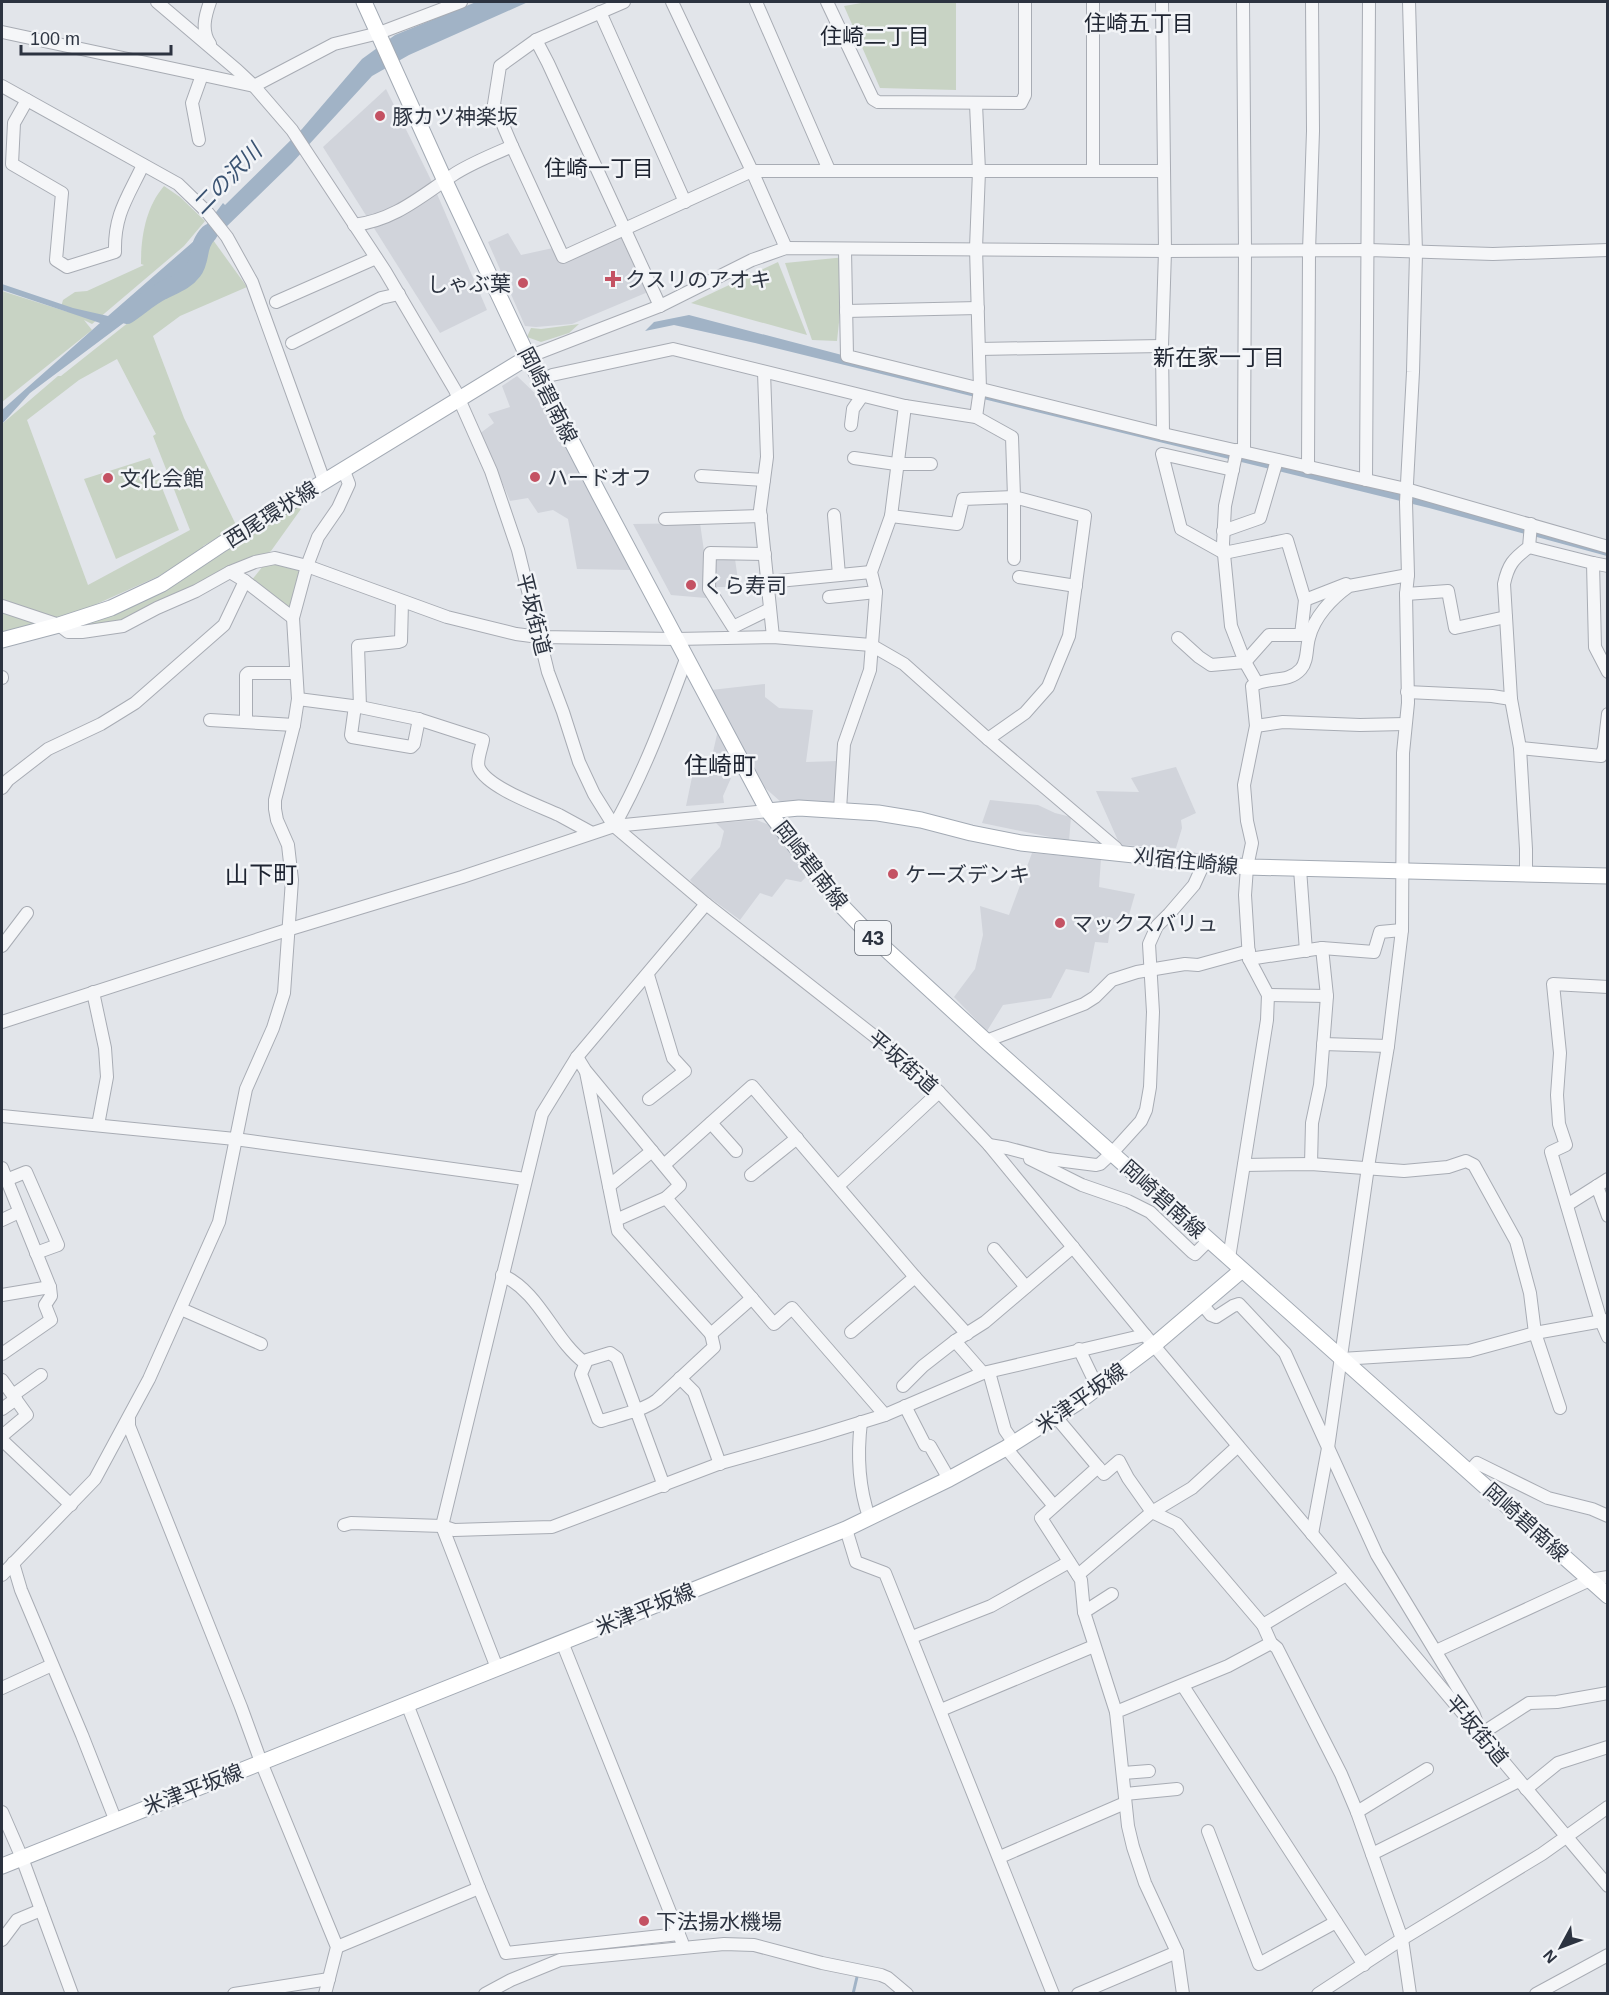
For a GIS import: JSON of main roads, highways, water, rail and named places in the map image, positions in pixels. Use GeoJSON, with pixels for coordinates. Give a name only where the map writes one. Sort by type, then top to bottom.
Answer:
{"type":"FeatureCollection","features":[{"type":"Feature","properties":{"kind":"main road","name":"岡崎碧南線"},"geometry":{"type":"LineString","coordinates":[[364,2],[528,357],[686,659],[768,811],[840,904],[866,931],[986,1041],[1608,1596]]}},
{"type":"Feature","properties":{"kind":"main road","name":"西尾環状線"},"geometry":{"type":"LineString","coordinates":[[2,640],[111,608],[162,584],[321,474],[344,471],[528,357]]}},
{"type":"Feature","properties":{"kind":"main road","name":"刈宿住崎線"},"geometry":{"type":"LineString","coordinates":[[768,811],[799,808],[878,813],[921,820],[1021,843],[1247,867],[1608,876]]}},
{"type":"Feature","properties":{"kind":"main road","name":"米津平坂線"},"geometry":{"type":"LineString","coordinates":[[2,1866],[846,1529],[949,1479],[1010,1446],[1056,1417],[1101,1386],[1150,1340],[1202,1304],[1242,1270]]}},
{"type":"Feature","properties":{"kind":"water"},"geometry":{"type":"Polygon","coordinates":[[[476,2],[528,2],[409,55],[372,76],[292,163],[190,262],[211,244],[199,272],[148,305],[160,289],[125,322],[30,393],[2,424],[2,410],[100,323],[2,290],[2,284],[73,308],[108,316],[194,241],[223,203],[225,205],[302,129],[362,59],[395,35],[476,2]]]}},
{"type":"Feature","properties":{"kind":"water"},"geometry":{"type":"Polygon","coordinates":[[[689,315],[1025,403],[1378,486],[1607,551],[1607,556],[1429,508],[755,343],[674,325],[645,331],[654,322],[689,315]]]}},
{"type":"Feature","properties":{"kind":"waterway","name":"二の沢川"},"geometry":{"type":"LineString","coordinates":[[127,315],[153,296],[190,275],[196,266],[202,243],[209,233]]}},
{"type":"Feature","properties":{"kind":"waterway"},"geometry":{"type":"LineString","coordinates":[[853,1994],[857,1977]]}},
{"type":"Feature","properties":{"kind":"place","name":"豚カツ神楽坂"},"geometry":{"type":"Point","coordinates":[380,116]}},
{"type":"Feature","properties":{"kind":"place","name":"クスリのアオキ"},"geometry":{"type":"Point","coordinates":[613,279]}},
{"type":"Feature","properties":{"kind":"place","name":"しゃぶ葉"},"geometry":{"type":"Point","coordinates":[523,283]}},
{"type":"Feature","properties":{"kind":"place","name":"ハードオフ"},"geometry":{"type":"Point","coordinates":[535,477]}},
{"type":"Feature","properties":{"kind":"place","name":"文化会館"},"geometry":{"type":"Point","coordinates":[108,478]}},
{"type":"Feature","properties":{"kind":"place","name":"くら寿司"},"geometry":{"type":"Point","coordinates":[691,585]}},
{"type":"Feature","properties":{"kind":"place","name":"ケーズデンキ"},"geometry":{"type":"Point","coordinates":[893,874]}},
{"type":"Feature","properties":{"kind":"place","name":"マックスバリュ"},"geometry":{"type":"Point","coordinates":[1060,923]}},
{"type":"Feature","properties":{"kind":"place","name":"下法揚水機場"},"geometry":{"type":"Point","coordinates":[644,1921]}},
{"type":"Feature","properties":{"kind":"district","name":"住崎五丁目"},"geometry":{"type":"Point","coordinates":[1139,23]}},
{"type":"Feature","properties":{"kind":"district","name":"住崎二丁目"},"geometry":{"type":"Point","coordinates":[875,36]}},
{"type":"Feature","properties":{"kind":"district","name":"住崎一丁目"},"geometry":{"type":"Point","coordinates":[599,168]}},
{"type":"Feature","properties":{"kind":"district","name":"新在家一丁目"},"geometry":{"type":"Point","coordinates":[1219,357]}},
{"type":"Feature","properties":{"kind":"district","name":"住崎町"},"geometry":{"type":"Point","coordinates":[720,765]}},
{"type":"Feature","properties":{"kind":"district","name":"山下町"},"geometry":{"type":"Point","coordinates":[261,874]}}]}
